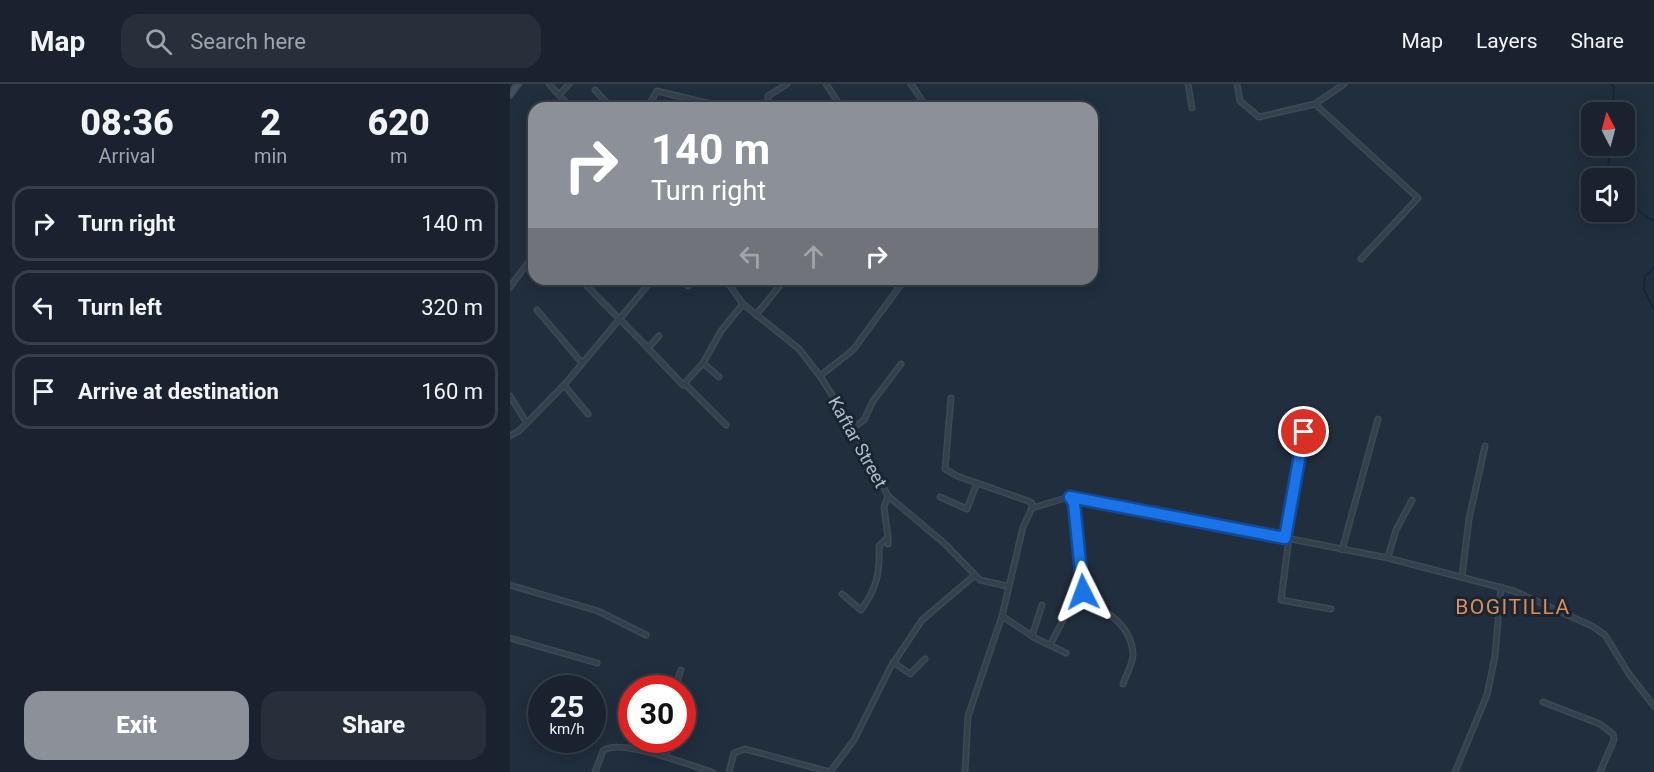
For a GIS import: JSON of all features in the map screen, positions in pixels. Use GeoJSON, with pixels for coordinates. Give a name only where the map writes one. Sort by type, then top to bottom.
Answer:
{"type":"FeatureCollection","features":[{"type":"Feature","properties":{"kind":"main road"},"geometry":{"type":"LineString","coordinates":[[510,95],[518,84]]}},
{"type":"Feature","properties":{"kind":"street"},"geometry":{"type":"LineString","coordinates":[[549,84],[565,102]]}},
{"type":"Feature","properties":{"kind":"street"},"geometry":{"type":"LineString","coordinates":[[559,95],[569,84]]}},
{"type":"Feature","properties":{"kind":"street"},"geometry":{"type":"LineString","coordinates":[[768,102],[768,96],[787,84]]}},
{"type":"Feature","properties":{"kind":"street"},"geometry":{"type":"LineString","coordinates":[[826,84],[838,102]]}},
{"type":"Feature","properties":{"kind":"street"},"geometry":{"type":"LineString","coordinates":[[910,84],[923,102]]}},
{"type":"Feature","properties":{"kind":"street"},"geometry":{"type":"LineString","coordinates":[[1188,84],[1192,108]]}},
{"type":"Feature","properties":{"kind":"street"},"geometry":{"type":"LineString","coordinates":[[1237,84],[1240,101],[1259,117],[1315,104],[1344,84]]}},
{"type":"Feature","properties":{"kind":"street"},"geometry":{"type":"LineString","coordinates":[[595,90],[606,102]]}},
{"type":"Feature","properties":{"kind":"street"},"geometry":{"type":"LineString","coordinates":[[651,102],[657,91],[703,102]]}},
{"type":"Feature","properties":{"kind":"street"},"geometry":{"type":"LineString","coordinates":[[1315,104],[1418,198],[1361,259]]}},
{"type":"Feature","properties":{"kind":"street"},"geometry":{"type":"LineString","coordinates":[[510,287],[528,263]]}},
{"type":"Feature","properties":{"kind":"street"},"geometry":{"type":"LineString","coordinates":[[586,285],[683,385],[686,385],[726,425]]}},
{"type":"Feature","properties":{"kind":"street"},"geometry":{"type":"LineString","coordinates":[[510,436],[564,385],[647,285]]}},
{"type":"Feature","properties":{"kind":"street","name":"Kaftar Street"},"geometry":{"type":"LineString","coordinates":[[729,285],[743,304],[799,349],[820,376],[853,428],[888,496],[944,543],[980,580],[1007,586]]}},
{"type":"Feature","properties":{"kind":"street"},"geometry":{"type":"LineString","coordinates":[[756,315],[780,285]]}},
{"type":"Feature","properties":{"kind":"street"},"geometry":{"type":"LineString","coordinates":[[820,376],[853,350],[900,286],[898,285]]}},
{"type":"Feature","properties":{"kind":"street"},"geometry":{"type":"LineString","coordinates":[[686,385],[703,363],[721,331],[743,304]]}},
{"type":"Feature","properties":{"kind":"street"},"geometry":{"type":"LineString","coordinates":[[537,310],[582,363]]}},
{"type":"Feature","properties":{"kind":"street"},"geometry":{"type":"LineString","coordinates":[[646,346],[651,345],[659,336]]}},
{"type":"Feature","properties":{"kind":"street"},"geometry":{"type":"LineString","coordinates":[[703,363],[719,377]]}},
{"type":"Feature","properties":{"kind":"street"},"geometry":{"type":"LineString","coordinates":[[853,428],[864,420],[873,401],[901,364]]}},
{"type":"Feature","properties":{"kind":"street"},"geometry":{"type":"LineString","coordinates":[[564,385],[588,414]]}},
{"type":"Feature","properties":{"kind":"street"},"geometry":{"type":"LineString","coordinates":[[510,396],[526,422]]}},
{"type":"Feature","properties":{"kind":"street"},"geometry":{"type":"LineString","coordinates":[[951,398],[945,469],[1032,504],[1023,527],[1007,586],[1002,616],[968,716],[965,772]]}},
{"type":"Feature","properties":{"kind":"street"},"geometry":{"type":"LineString","coordinates":[[1342,550],[1378,419]]}},
{"type":"Feature","properties":{"kind":"street"},"geometry":{"type":"LineString","coordinates":[[1304,432],[1287,538],[1281,600],[1332,609]]}},
{"type":"Feature","properties":{"kind":"street"},"geometry":{"type":"LineString","coordinates":[[1462,576],[1469,519],[1485,446]]}},
{"type":"Feature","properties":{"kind":"street"},"geometry":{"type":"LineString","coordinates":[[940,497],[967,509],[977,483]]}},
{"type":"Feature","properties":{"kind":"street"},"geometry":{"type":"LineString","coordinates":[[888,496],[884,507],[888,544]]}},
{"type":"Feature","properties":{"kind":"street"},"geometry":{"type":"LineString","coordinates":[[1032,508],[1070,497],[1388,558],[1501,587],[1592,626],[1605,635],[1629,674],[1654,706]]}},
{"type":"Feature","properties":{"kind":"street"},"geometry":{"type":"LineString","coordinates":[[1070,497],[1074,503],[1082,569],[1083,592],[1079,595]]}},
{"type":"Feature","properties":{"kind":"street"},"geometry":{"type":"LineString","coordinates":[[1388,558],[1396,530],[1412,500]]}},
{"type":"Feature","properties":{"kind":"street"},"geometry":{"type":"LineString","coordinates":[[842,594],[862,609],[881,569],[879,546],[888,537]]}},
{"type":"Feature","properties":{"kind":"street"},"geometry":{"type":"LineString","coordinates":[[729,772],[734,753],[745,749],[830,772],[854,740],[893,663],[921,620],[975,575]]}},
{"type":"Feature","properties":{"kind":"street"},"geometry":{"type":"LineString","coordinates":[[510,585],[598,611],[646,635]]}},
{"type":"Feature","properties":{"kind":"street"},"geometry":{"type":"LineString","coordinates":[[1455,772],[1487,695],[1495,656],[1501,587]]}},
{"type":"Feature","properties":{"kind":"street"},"geometry":{"type":"LineString","coordinates":[[1050,645],[1074,594],[1079,595],[1117,619],[1127,635],[1134,654],[1123,684]]}},
{"type":"Feature","properties":{"kind":"street"},"geometry":{"type":"LineString","coordinates":[[1032,636],[1042,605]]}},
{"type":"Feature","properties":{"kind":"street"},"geometry":{"type":"LineString","coordinates":[[1002,616],[1032,636],[1066,653]]}},
{"type":"Feature","properties":{"kind":"street"},"geometry":{"type":"LineString","coordinates":[[510,638],[597,663]]}},
{"type":"Feature","properties":{"kind":"street"},"geometry":{"type":"LineString","coordinates":[[893,663],[910,674],[924,659]]}},
{"type":"Feature","properties":{"kind":"street"},"geometry":{"type":"LineString","coordinates":[[679,675],[681,670]]}},
{"type":"Feature","properties":{"kind":"street"},"geometry":{"type":"LineString","coordinates":[[1543,702],[1600,724],[1613,734],[1614,740],[1600,772]]}},
{"type":"Feature","properties":{"kind":"street"},"geometry":{"type":"LineString","coordinates":[[595,772],[603,751],[609,747],[667,756],[712,772]]}},
{"type":"Feature","properties":{"kind":"waterway"},"geometry":{"type":"LineString","coordinates":[[1611,84],[1614,87],[1613,102]]}},
{"type":"Feature","properties":{"kind":"waterway"},"geometry":{"type":"LineString","coordinates":[[1608,168],[1609,156]]}},
{"type":"Feature","properties":{"kind":"waterway"},"geometry":{"type":"LineString","coordinates":[[1635,206],[1643,215],[1654,221]]}},
{"type":"Feature","properties":{"kind":"waterway"},"geometry":{"type":"LineString","coordinates":[[1654,268],[1645,276],[1644,290],[1654,310]]}},
{"type":"Feature","properties":{"kind":"district","name":"BOGITILLA"},"geometry":{"type":"Point","coordinates":[1513,607]}},
{"type":"Feature","properties":{"kind":"route"},"geometry":{"type":"LineString","coordinates":[[1083,592],[1074,503],[1070,497],[1285,538],[1304,432]]}}]}
